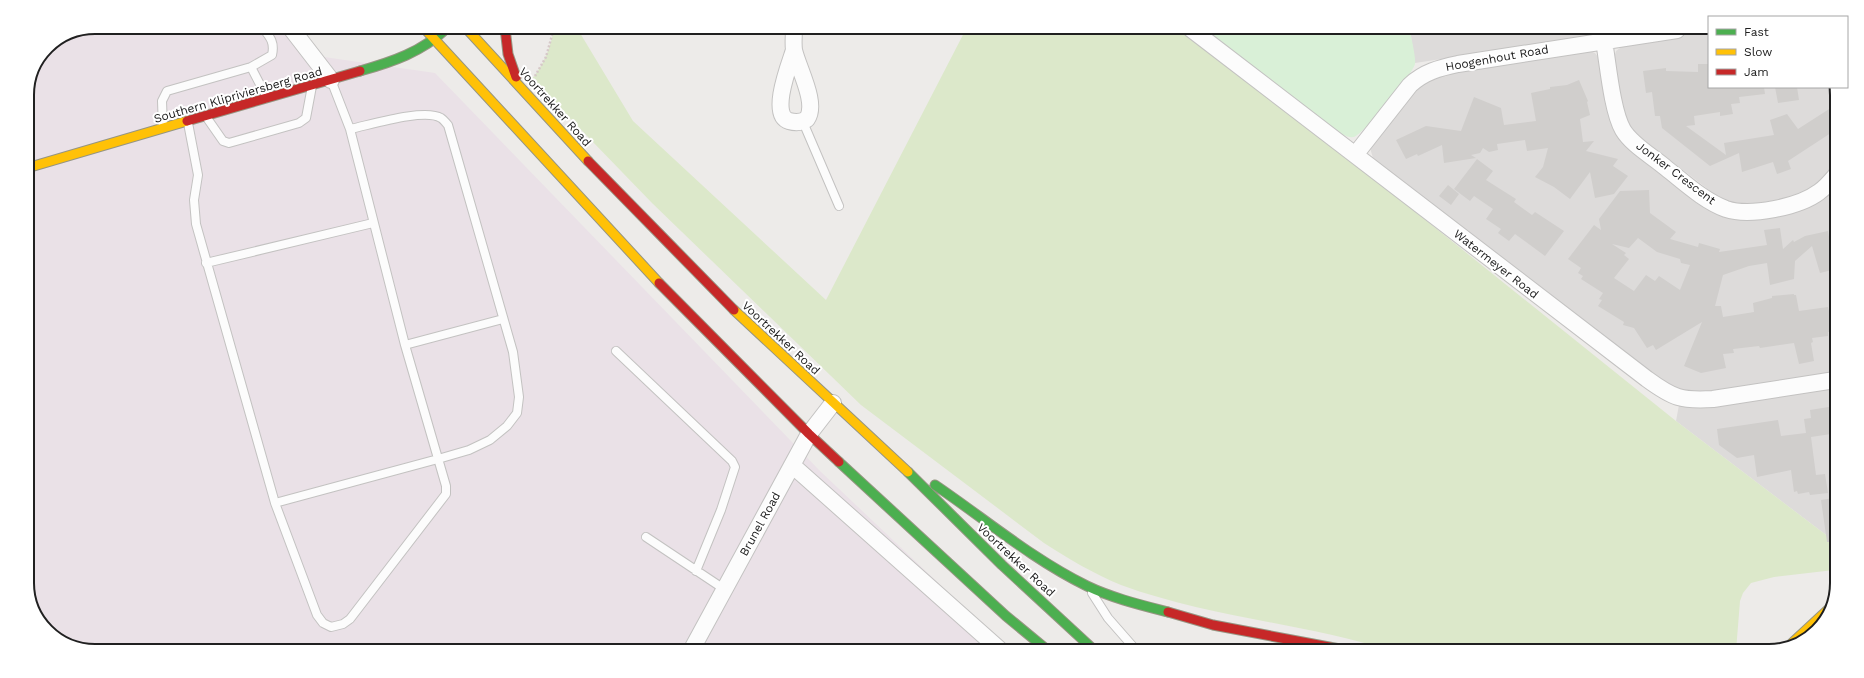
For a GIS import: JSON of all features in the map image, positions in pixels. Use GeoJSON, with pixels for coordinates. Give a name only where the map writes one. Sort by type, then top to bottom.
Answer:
{"type":"FeatureCollection","features":[{"type":"Feature","properties":{"kind":"main road"},"geometry":{"type":"LineString","coordinates":[[429,34],[657,281],[809,434],[1006,616],[1039,644]]}},
{"type":"Feature","properties":{"kind":"main road","name":"Southern Klipriviersberg Road"},"geometry":{"type":"LineString","coordinates":[[34,166],[268,99],[401,58],[415,53],[434,41],[442,34]]}},
{"type":"Feature","properties":{"kind":"main road","name":"Voortrekker Road"},"geometry":{"type":"LineString","coordinates":[[472,34],[519,84],[573,146],[735,311],[889,454],[1002,565],[1088,644]]}},
{"type":"Feature","properties":{"kind":"main road"},"geometry":{"type":"LineString","coordinates":[[506,34],[508,54],[519,84]]}},
{"type":"Feature","properties":{"kind":"main road"},"geometry":{"type":"LineString","coordinates":[[889,454],[978,514],[1036,557],[1088,586],[1125,600],[1213,625],[1313,644]]}},
{"type":"Feature","properties":{"kind":"main road"},"geometry":{"type":"LineString","coordinates":[[1006,616],[1026,644]]}},
{"type":"Feature","properties":{"kind":"main road"},"geometry":{"type":"LineString","coordinates":[[1799,636],[1818,618]]}},
{"type":"Feature","properties":{"kind":"street"},"geometry":{"type":"LineString","coordinates":[[295,34],[331,80]]}},
{"type":"Feature","properties":{"kind":"street"},"geometry":{"type":"LineString","coordinates":[[794,34],[794,50],[810,102],[809,116],[803,122],[797,123],[786,120],[782,115],[781,110],[781,92],[794,50]]}},
{"type":"Feature","properties":{"kind":"street","name":"Watermeyer Road"},"geometry":{"type":"LineString","coordinates":[[1198,34],[1641,375],[1672,396],[1697,400],[1713,399],[1830,381]]}},
{"type":"Feature","properties":{"kind":"street","name":"Hoogenhout Road"},"geometry":{"type":"LineString","coordinates":[[1355,155],[1410,85],[1428,72],[1458,64],[1650,34]]}},
{"type":"Feature","properties":{"kind":"street","name":"Jonker Crescent"},"geometry":{"type":"LineString","coordinates":[[1604,41],[1617,114],[1623,130],[1641,147],[1692,188],[1716,204],[1733,211],[1744,212],[1788,206],[1810,198],[1819,192],[1830,181]]}},
{"type":"Feature","properties":{"kind":"street","name":"Brunel Road"},"geometry":{"type":"LineString","coordinates":[[695,644],[809,434],[833,403]]}},
{"type":"Feature","properties":{"kind":"street"},"geometry":{"type":"LineString","coordinates":[[792,465],[993,644]]}},
{"type":"Feature","properties":{"kind":"lane"},"geometry":{"type":"LineString","coordinates":[[164,129],[162,101],[167,91],[251,67],[272,55],[274,46],[273,40],[268,34]]}},
{"type":"Feature","properties":{"kind":"lane"},"geometry":{"type":"LineString","coordinates":[[251,67],[268,99]]}},
{"type":"Feature","properties":{"kind":"lane"},"geometry":{"type":"LineString","coordinates":[[188,122],[198,175],[194,210],[206,263],[275,504],[317,615],[323,623],[332,627],[343,624],[350,619],[446,494],[446,486],[405,345],[350,129],[331,80]]}},
{"type":"Feature","properties":{"kind":"lane"},"geometry":{"type":"LineString","coordinates":[[206,116],[223,141],[229,143],[299,123],[306,118],[312,86]]}},
{"type":"Feature","properties":{"kind":"lane"},"geometry":{"type":"LineString","coordinates":[[275,504],[438,460],[469,450],[490,440],[507,426],[516,413],[519,397],[517,375],[503,318],[448,125],[441,118],[429,115],[410,116],[350,129]]}},
{"type":"Feature","properties":{"kind":"lane"},"geometry":{"type":"LineString","coordinates":[[803,122],[839,206]]}},
{"type":"Feature","properties":{"kind":"lane"},"geometry":{"type":"LineString","coordinates":[[206,263],[373,223]]}},
{"type":"Feature","properties":{"kind":"lane"},"geometry":{"type":"LineString","coordinates":[[405,345],[503,318]]}},
{"type":"Feature","properties":{"kind":"lane"},"geometry":{"type":"LineString","coordinates":[[616,351],[732,461],[735,467],[721,510],[696,571]]}},
{"type":"Feature","properties":{"kind":"lane"},"geometry":{"type":"LineString","coordinates":[[646,537],[724,590]]}},
{"type":"Feature","properties":{"kind":"lane"},"geometry":{"type":"LineString","coordinates":[[1088,586],[1108,618],[1131,644]]}},
{"type":"Feature","properties":{"kind":"path"},"geometry":{"type":"LineString","coordinates":[[532,79],[546,57],[552,34]]}},
{"type":"Feature","properties":{"kind":"shaded area"},"geometry":{"type":"Polygon","coordinates":[[[287,34],[303,54],[435,73],[820,471],[1003,644],[95,644],[83,643],[68,638],[52,626],[42,614],[35,595],[34,587],[34,95],[35,83],[44,61],[61,44],[83,35],[287,34]]]}},
{"type":"Feature","properties":{"kind":"shaded area"},"geometry":{"type":"Polygon","coordinates":[[[1411,34],[1607,34],[1415,63],[1411,34]]]}},
{"type":"Feature","properties":{"kind":"shaded area"},"geometry":{"type":"Polygon","coordinates":[[[1689,34],[1708,34],[1708,88],[1830,88],[1830,171],[1812,189],[1788,198],[1753,204],[1741,204],[1722,200],[1636,134],[1630,126],[1623,109],[1613,61],[1616,51],[1629,43],[1689,34]]]}},
{"type":"Feature","properties":{"kind":"shaded area"},"geometry":{"type":"Polygon","coordinates":[[[1588,50],[1595,53],[1599,58],[1612,118],[1732,216],[1830,185],[1830,373],[1702,393],[1689,393],[1669,386],[1373,158],[1370,148],[1400,106],[1432,74],[1588,50]]]}},
{"type":"Feature","properties":{"kind":"shaded area"},"geometry":{"type":"Polygon","coordinates":[[[1830,386],[1830,538],[1676,421],[1679,405],[1830,386]]]}},
{"type":"Feature","properties":{"kind":"green space"},"geometry":{"type":"Polygon","coordinates":[[[553,34],[581,34],[633,121],[826,300],[963,34],[1191,34],[1676,421],[1830,538],[1830,570],[1774,577],[1751,583],[1743,593],[1740,601],[1737,644],[1367,644],[1323,633],[1187,605],[1121,585],[1082,566],[1044,543],[861,405],[652,203],[532,79],[540,67],[551,42],[553,34]]]}},
{"type":"Feature","properties":{"kind":"green space"},"geometry":{"type":"Polygon","coordinates":[[[1211,34],[1411,34],[1415,64],[1388,103],[1360,133],[1354,137],[1349,137],[1334,130],[1211,34]]]}},
{"type":"Feature","properties":{"kind":"building"},"geometry":{"type":"Polygon","coordinates":[[[1698,64],[1708,64],[1708,88],[1764,88],[1765,94],[1739,97],[1740,103],[1731,104],[1733,114],[1720,116],[1720,112],[1694,116],[1695,125],[1686,126],[1726,155],[1724,143],[1774,135],[1770,120],[1787,114],[1798,129],[1830,108],[1830,134],[1788,161],[1791,169],[1777,174],[1773,162],[1742,172],[1739,153],[1710,166],[1662,128],[1660,116],[1655,116],[1652,92],[1646,93],[1643,71],[1666,68],[1666,71],[1698,72],[1698,64]]]}},
{"type":"Feature","properties":{"kind":"building"},"geometry":{"type":"Polygon","coordinates":[[[1579,80],[1588,101],[1590,115],[1580,119],[1583,142],[1594,141],[1586,151],[1618,159],[1613,166],[1628,176],[1614,194],[1595,198],[1590,172],[1570,199],[1554,187],[1535,177],[1543,167],[1548,148],[1527,151],[1525,140],[1497,144],[1498,150],[1489,152],[1483,148],[1480,153],[1471,155],[1476,158],[1444,163],[1442,145],[1418,156],[1417,154],[1406,159],[1396,140],[1426,126],[1461,131],[1474,97],[1501,108],[1504,125],[1536,121],[1531,93],[1550,89],[1550,87],[1567,85],[1579,80]]]}},
{"type":"Feature","properties":{"kind":"building"},"geometry":{"type":"Polygon","coordinates":[[[1775,88],[1797,88],[1799,100],[1778,103],[1775,88]]]}},
{"type":"Feature","properties":{"kind":"building"},"geometry":{"type":"Polygon","coordinates":[[[1477,159],[1493,171],[1486,180],[1516,199],[1514,202],[1532,215],[1535,212],[1564,231],[1545,256],[1515,234],[1509,241],[1498,233],[1501,229],[1486,219],[1493,209],[1474,196],[1470,201],[1454,189],[1477,159]]]}},
{"type":"Feature","properties":{"kind":"building"},"geometry":{"type":"Polygon","coordinates":[[[1448,185],[1459,194],[1451,205],[1439,196],[1448,185]]]}},
{"type":"Feature","properties":{"kind":"building"},"geometry":{"type":"Polygon","coordinates":[[[1649,190],[1650,213],[1676,232],[1670,239],[1698,247],[1699,243],[1720,249],[1719,252],[1767,245],[1764,230],[1780,228],[1783,249],[1793,240],[1794,242],[1805,236],[1828,231],[1830,243],[1830,270],[1820,273],[1812,246],[1795,261],[1794,279],[1770,285],[1767,263],[1749,266],[1723,275],[1715,306],[1721,306],[1723,317],[1754,312],[1753,303],[1772,298],[1772,296],[1794,294],[1796,295],[1799,311],[1828,307],[1830,315],[1830,332],[1828,332],[1828,336],[1812,338],[1813,342],[1811,343],[1814,361],[1799,364],[1794,343],[1760,348],[1759,346],[1733,349],[1734,353],[1723,354],[1726,368],[1701,373],[1684,366],[1702,322],[1656,350],[1653,345],[1647,348],[1634,328],[1623,325],[1624,322],[1598,306],[1602,300],[1599,299],[1603,293],[1581,279],[1583,276],[1578,273],[1581,268],[1568,259],[1594,225],[1601,230],[1599,219],[1620,191],[1649,190]],[[1638,238],[1629,248],[1612,244],[1626,253],[1624,255],[1629,259],[1614,278],[1634,291],[1646,275],[1655,281],[1659,276],[1680,290],[1690,265],[1681,263],[1680,259],[1657,252],[1638,238]]]}},
{"type":"Feature","properties":{"kind":"building"},"geometry":{"type":"Polygon","coordinates":[[[1830,407],[1830,434],[1811,437],[1816,475],[1825,474],[1828,493],[1810,495],[1809,492],[1798,494],[1797,491],[1794,492],[1791,470],[1757,477],[1754,455],[1737,458],[1719,445],[1717,429],[1778,420],[1781,436],[1806,433],[1804,419],[1811,418],[1810,410],[1830,407]]]}},
{"type":"Feature","properties":{"kind":"building"},"geometry":{"type":"Polygon","coordinates":[[[1830,499],[1830,542],[1827,542],[1821,500],[1830,499]]]}},
{"type":"Feature","properties":{"kind":"traffic: fast"},"geometry":{"type":"LineString","coordinates":[[360,71],[395,60],[417,50],[440,34]]}},
{"type":"Feature","properties":{"kind":"traffic: fast"},"geometry":{"type":"LineString","coordinates":[[839,462],[1006,616],[1040,644]]}},
{"type":"Feature","properties":{"kind":"traffic: fast"},"geometry":{"type":"LineString","coordinates":[[908,472],[1002,565],[1088,644]]}},
{"type":"Feature","properties":{"kind":"traffic: fast"},"geometry":{"type":"LineString","coordinates":[[935,485],[1047,564],[1087,586],[1127,601],[1168,612]]}},
{"type":"Feature","properties":{"kind":"traffic: slow"},"geometry":{"type":"LineString","coordinates":[[430,34],[659,283]]}},
{"type":"Feature","properties":{"kind":"traffic: slow"},"geometry":{"type":"LineString","coordinates":[[472,34],[588,161]]}},
{"type":"Feature","properties":{"kind":"traffic: slow"},"geometry":{"type":"LineString","coordinates":[[34,166],[187,121]]}},
{"type":"Feature","properties":{"kind":"traffic: slow"},"geometry":{"type":"LineString","coordinates":[[734,310],[908,472]]}},
{"type":"Feature","properties":{"kind":"traffic: slow"},"geometry":{"type":"LineString","coordinates":[[1802,634],[1817,620]]}},
{"type":"Feature","properties":{"kind":"traffic: jam"},"geometry":{"type":"LineString","coordinates":[[506,34],[508,54],[516,77]]}},
{"type":"Feature","properties":{"kind":"traffic: jam"},"geometry":{"type":"LineString","coordinates":[[187,121],[360,71]]}},
{"type":"Feature","properties":{"kind":"traffic: jam"},"geometry":{"type":"LineString","coordinates":[[588,161],[734,310]]}},
{"type":"Feature","properties":{"kind":"traffic: jam"},"geometry":{"type":"LineString","coordinates":[[659,283],[809,434],[839,462]]}},
{"type":"Feature","properties":{"kind":"traffic: jam"},"geometry":{"type":"LineString","coordinates":[[1168,612],[1213,625],[1313,644]]}}]}
